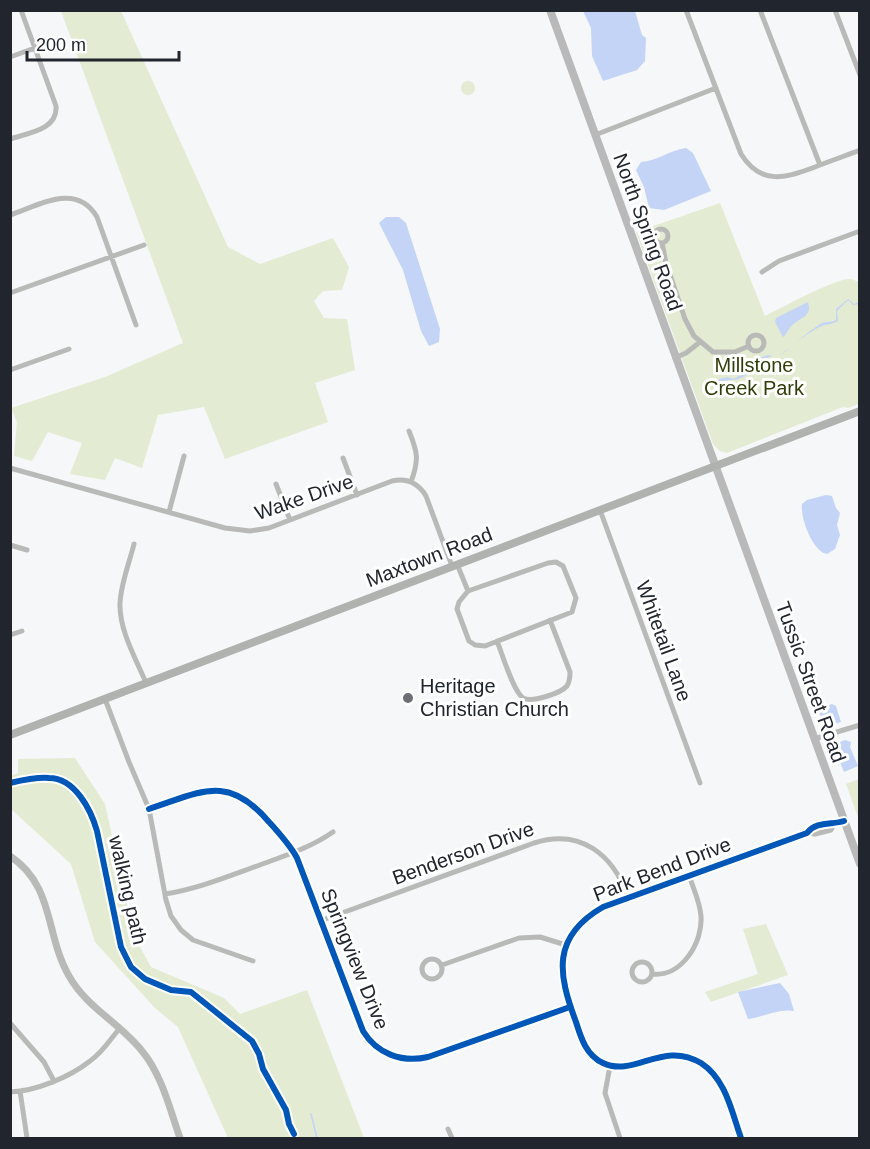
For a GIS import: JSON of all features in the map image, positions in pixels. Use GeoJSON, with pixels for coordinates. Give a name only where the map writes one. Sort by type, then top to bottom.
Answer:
{"type":"FeatureCollection","features":[{"type":"Feature","properties":{"kind":"main road","name":"North Spring Road"},"geometry":{"type":"LineString","coordinates":[[550,10],[714,466]]}},
{"type":"Feature","properties":{"kind":"main road","name":"Maxtown Road"},"geometry":{"type":"LineString","coordinates":[[10,735],[860,411]]}},
{"type":"Feature","properties":{"kind":"main road","name":"Tussic Street Road"},"geometry":{"type":"LineString","coordinates":[[714,466],[860,864]]}},
{"type":"Feature","properties":{"kind":"street"},"geometry":{"type":"LineString","coordinates":[[10,139],[46,127],[54,119],[56,106],[21,10]]}},
{"type":"Feature","properties":{"kind":"street"},"geometry":{"type":"LineString","coordinates":[[686,10],[741,154],[751,167],[770,177],[784,178],[860,150]]}},
{"type":"Feature","properties":{"kind":"street"},"geometry":{"type":"LineString","coordinates":[[760,10],[820,165]]}},
{"type":"Feature","properties":{"kind":"street"},"geometry":{"type":"LineString","coordinates":[[835,10],[860,75]]}},
{"type":"Feature","properties":{"kind":"street"},"geometry":{"type":"LineString","coordinates":[[10,57],[35,48]]}},
{"type":"Feature","properties":{"kind":"street"},"geometry":{"type":"LineString","coordinates":[[595,135],[716,88]]}},
{"type":"Feature","properties":{"kind":"street"},"geometry":{"type":"LineString","coordinates":[[10,215],[63,198],[80,200],[89,206],[98,217],[136,325]]}},
{"type":"Feature","properties":{"kind":"street"},"geometry":{"type":"LineString","coordinates":[[762,272],[779,261],[860,231]]}},
{"type":"Feature","properties":{"kind":"street"},"geometry":{"type":"LineString","coordinates":[[662,243],[666,263],[685,319],[694,336],[713,352],[735,352],[749,346]]}},
{"type":"Feature","properties":{"kind":"street"},"geometry":{"type":"LineString","coordinates":[[10,293],[144,246]]}},
{"type":"Feature","properties":{"kind":"street"},"geometry":{"type":"LineString","coordinates":[[675,358],[700,342]]}},
{"type":"Feature","properties":{"kind":"street"},"geometry":{"type":"LineString","coordinates":[[10,370],[69,349]]}},
{"type":"Feature","properties":{"kind":"street"},"geometry":{"type":"LineString","coordinates":[[410,432],[416,448],[417,460],[411,482],[426,496],[468,591]]}},
{"type":"Feature","properties":{"kind":"street"},"geometry":{"type":"LineString","coordinates":[[169,512],[184,456]]}},
{"type":"Feature","properties":{"kind":"street"},"geometry":{"type":"LineString","coordinates":[[343,458],[357,495]]}},
{"type":"Feature","properties":{"kind":"street","name":"Wake Drive"},"geometry":{"type":"LineString","coordinates":[[10,468],[241,531],[268,528],[392,481],[411,482]]}},
{"type":"Feature","properties":{"kind":"street"},"geometry":{"type":"LineString","coordinates":[[276,484],[290,520]]}},
{"type":"Feature","properties":{"kind":"street","name":"Whitetail Lane"},"geometry":{"type":"LineString","coordinates":[[600,510],[700,783]]}},
{"type":"Feature","properties":{"kind":"street"},"geometry":{"type":"LineString","coordinates":[[134,544],[122,588],[120,609],[123,624],[146,683]]}},
{"type":"Feature","properties":{"kind":"street"},"geometry":{"type":"LineString","coordinates":[[10,545],[27,550]]}},
{"type":"Feature","properties":{"kind":"street"},"geometry":{"type":"LineString","coordinates":[[556,562],[563,566],[576,598],[572,612],[550,620],[485,646],[475,645],[469,641],[457,609],[459,602],[468,591],[556,562]]}},
{"type":"Feature","properties":{"kind":"street"},"geometry":{"type":"LineString","coordinates":[[497,641],[517,691],[523,698],[532,700],[556,693],[566,688],[570,680],[570,672],[550,620]]}},
{"type":"Feature","properties":{"kind":"street"},"geometry":{"type":"LineString","coordinates":[[10,635],[22,631]]}},
{"type":"Feature","properties":{"kind":"street"},"geometry":{"type":"LineString","coordinates":[[105,699],[149,809],[171,916],[187,936],[201,944],[253,961]]}},
{"type":"Feature","properties":{"kind":"street"},"geometry":{"type":"LineString","coordinates":[[814,739],[860,725]]}},
{"type":"Feature","properties":{"kind":"street","name":"Springview Drive"},"geometry":{"type":"LineString","coordinates":[[149,809],[202,792],[218,790],[235,793],[258,808],[294,852],[363,1031],[374,1045],[390,1055],[411,1059],[428,1057],[570,1007]]}},
{"type":"Feature","properties":{"kind":"street","name":"Park Bend Drive"},"geometry":{"type":"LineString","coordinates":[[610,1066],[597,1060],[587,1050],[570,1007],[562,972],[566,945],[578,926],[593,912],[628,897],[807,833],[815,834],[831,830],[834,824],[844,821]]}},
{"type":"Feature","properties":{"kind":"street"},"geometry":{"type":"LineString","coordinates":[[165,894],[196,888],[312,846],[333,832]]}},
{"type":"Feature","properties":{"kind":"street","name":"Benderson Drive"},"geometry":{"type":"LineString","coordinates":[[321,921],[534,843],[557,838],[581,842],[605,857],[621,879],[628,897]]}},
{"type":"Feature","properties":{"kind":"street"},"geometry":{"type":"LineString","coordinates":[[10,856],[28,872],[41,890],[58,953],[69,977],[80,993],[143,1051],[153,1066],[180,1138]]}},
{"type":"Feature","properties":{"kind":"street"},"geometry":{"type":"LineString","coordinates":[[652,974],[663,974],[678,966],[693,950],[699,936],[701,914],[688,875]]}},
{"type":"Feature","properties":{"kind":"street"},"geometry":{"type":"LineString","coordinates":[[442,966],[519,938],[540,937],[566,945]]}},
{"type":"Feature","properties":{"kind":"street"},"geometry":{"type":"LineString","coordinates":[[10,1023],[44,1062],[54,1081]]}},
{"type":"Feature","properties":{"kind":"street"},"geometry":{"type":"LineString","coordinates":[[10,1092],[54,1081],[89,1063],[119,1029]]}},
{"type":"Feature","properties":{"kind":"street"},"geometry":{"type":"LineString","coordinates":[[620,1138],[605,1093],[610,1066],[631,1065],[666,1055],[684,1056],[701,1063],[714,1074],[723,1089],[741,1138]]}},
{"type":"Feature","properties":{"kind":"street"},"geometry":{"type":"LineString","coordinates":[[20,1091],[27,1138]]}},
{"type":"Feature","properties":{"kind":"street"},"geometry":{"type":"LineString","coordinates":[[448,1129],[452,1138]]}},
{"type":"Feature","properties":{"kind":"green space"},"geometry":{"type":"Polygon","coordinates":[[[61,11],[121,11],[228,247],[260,264],[333,238],[349,267],[342,290],[323,291],[314,301],[324,318],[347,319],[355,370],[315,383],[328,422],[225,459],[204,407],[158,415],[142,468],[115,458],[105,480],[70,474],[82,443],[48,432],[32,461],[14,456],[17,422],[11,408],[105,377],[183,343],[61,11]]]}},
{"type":"Feature","properties":{"kind":"green space"},"geometry":{"type":"Polygon","coordinates":[[[468,81],[473,83],[475,88],[473,93],[468,95],[463,93],[461,88],[463,83],[468,81]]]}},
{"type":"Feature","properties":{"kind":"green space","name":"Millstone Creek Park"},"geometry":{"type":"Polygon","coordinates":[[[720,203],[765,316],[833,283],[850,279],[859,282],[859,404],[848,408],[843,407],[727,453],[720,451],[713,444],[636,232],[720,203]]]}},
{"type":"Feature","properties":{"kind":"green space"},"geometry":{"type":"Polygon","coordinates":[[[75,758],[105,804],[134,936],[151,967],[224,998],[240,1014],[307,990],[364,1138],[228,1138],[178,1027],[155,1008],[95,942],[71,864],[11,809],[11,776],[18,773],[18,759],[75,758]]]}},
{"type":"Feature","properties":{"kind":"green space"},"geometry":{"type":"Polygon","coordinates":[[[860,779],[859,820],[846,784],[860,779]]]}},
{"type":"Feature","properties":{"kind":"green space"},"geometry":{"type":"Polygon","coordinates":[[[766,924],[788,975],[711,1002],[705,992],[758,974],[743,929],[766,924]]]}},
{"type":"Feature","properties":{"kind":"water"},"geometry":{"type":"Polygon","coordinates":[[[583,11],[635,11],[642,35],[646,38],[645,61],[637,70],[603,81],[592,56],[591,28],[583,11]]]}},
{"type":"Feature","properties":{"kind":"water"},"geometry":{"type":"Polygon","coordinates":[[[686,148],[693,153],[711,191],[664,210],[649,208],[644,187],[636,170],[641,162],[686,148]]]}},
{"type":"Feature","properties":{"kind":"water"},"geometry":{"type":"Polygon","coordinates":[[[386,217],[399,217],[406,223],[440,329],[439,342],[429,346],[421,331],[403,270],[379,223],[386,217]]]}},
{"type":"Feature","properties":{"kind":"water"},"geometry":{"type":"Polygon","coordinates":[[[848,299],[854,304],[859,302],[859,304],[853,305],[847,301],[837,311],[838,321],[818,328],[779,355],[822,323],[836,320],[836,309],[848,299]]]}},
{"type":"Feature","properties":{"kind":"water"},"geometry":{"type":"Polygon","coordinates":[[[808,302],[809,308],[806,315],[792,325],[783,337],[775,322],[776,318],[808,302]]]}},
{"type":"Feature","properties":{"kind":"water"},"geometry":{"type":"Polygon","coordinates":[[[768,355],[772,356],[755,362],[750,371],[755,360],[768,355]]]}},
{"type":"Feature","properties":{"kind":"water"},"geometry":{"type":"Polygon","coordinates":[[[750,371],[745,376],[736,379],[727,380],[725,390],[722,392],[716,388],[715,385],[719,379],[728,377],[733,379],[750,371]]]}},
{"type":"Feature","properties":{"kind":"water"},"geometry":{"type":"Polygon","coordinates":[[[826,495],[832,496],[840,513],[837,525],[840,535],[835,549],[827,554],[817,547],[808,534],[802,510],[802,504],[807,500],[826,495]]]}},
{"type":"Feature","properties":{"kind":"water"},"geometry":{"type":"Polygon","coordinates":[[[832,704],[836,706],[841,722],[824,725],[819,712],[820,708],[832,704]]]}},
{"type":"Feature","properties":{"kind":"water"},"geometry":{"type":"Polygon","coordinates":[[[845,740],[851,742],[850,747],[858,766],[844,772],[833,745],[845,740]]]}},
{"type":"Feature","properties":{"kind":"water"},"geometry":{"type":"Polygon","coordinates":[[[780,983],[789,994],[794,1011],[777,1012],[748,1019],[738,992],[780,983]]]}},
{"type":"Feature","properties":{"kind":"waterway"},"geometry":{"type":"LineString","coordinates":[[311,1114],[317,1138]]}},
{"type":"Feature","properties":{"kind":"cycle path","name":"walking path"},"geometry":{"type":"LineString","coordinates":[[10,783],[49,778],[58,779],[74,789],[91,814],[97,831],[121,947],[131,967],[145,979],[171,990],[191,992],[252,1041],[263,1069],[286,1110],[294,1134]]}},
{"type":"Feature","properties":{"kind":"cycle path"},"geometry":{"type":"LineString","coordinates":[[149,809],[199,793],[227,792],[240,797],[269,822],[297,858],[363,1031],[375,1046],[391,1055],[409,1059],[428,1057],[570,1007]]}},
{"type":"Feature","properties":{"kind":"cycle path"},"geometry":{"type":"LineString","coordinates":[[741,1138],[722,1087],[717,1078],[701,1063],[674,1055],[626,1066],[615,1066],[597,1060],[588,1051],[582,1040],[565,988],[563,958],[567,944],[574,931],[603,907],[807,833],[815,827],[844,821]]}},
{"type":"Feature","properties":{"kind":"place","name":"Heritage Christian Church"},"geometry":{"type":"Point","coordinates":[408,698]}}]}
